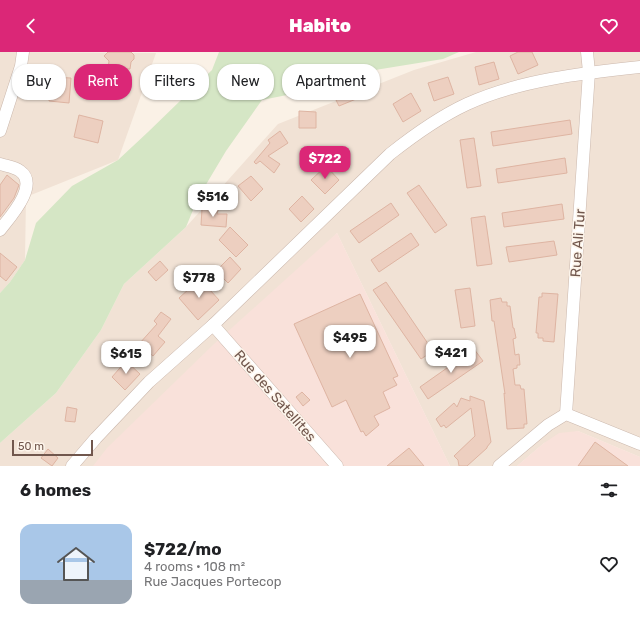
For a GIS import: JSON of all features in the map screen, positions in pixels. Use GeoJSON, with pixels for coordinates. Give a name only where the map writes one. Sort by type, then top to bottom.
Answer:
{"type":"FeatureCollection","features":[{"type":"Feature","properties":{"kind":"street"},"geometry":{"type":"LineString","coordinates":[[0,131],[21,66],[23,52]]}},
{"type":"Feature","properties":{"kind":"street","name":"Rue Ali Tur"},"geometry":{"type":"LineString","coordinates":[[566,414],[588,72],[587,52]]}},
{"type":"Feature","properties":{"kind":"street"},"geometry":{"type":"LineString","coordinates":[[72,466],[96,438],[149,382],[213,325],[390,154],[416,134],[442,117],[486,96],[540,82],[588,72],[640,67]]}},
{"type":"Feature","properties":{"kind":"street"},"geometry":{"type":"LineString","coordinates":[[0,164],[21,171],[26,180],[26,190],[22,199],[0,230]]}},
{"type":"Feature","properties":{"kind":"street","name":"Rue des Satellites"},"geometry":{"type":"LineString","coordinates":[[213,325],[337,466]]}},
{"type":"Feature","properties":{"kind":"street"},"geometry":{"type":"LineString","coordinates":[[500,466],[548,425],[566,414],[640,444]]}},
{"type":"Feature","properties":{"kind":"shaded area"},"geometry":{"type":"Polygon","coordinates":[[[0,52],[156,53],[152,64],[140,64],[140,98],[118,160],[26,197],[25,260],[10,282],[0,293],[0,52]]]}},
{"type":"Feature","properties":{"kind":"shaded area"},"geometry":{"type":"Polygon","coordinates":[[[476,52],[640,52],[640,457],[578,431],[544,443],[517,466],[450,466],[337,233],[132,466],[0,466],[0,443],[56,393],[101,330],[124,284],[186,227],[278,124],[338,100],[380,100],[380,84],[414,70],[476,52]]]}},
{"type":"Feature","properties":{"kind":"shaded area"},"geometry":{"type":"Polygon","coordinates":[[[337,233],[450,466],[93,466],[107,448],[214,344],[337,233]]]}},
{"type":"Feature","properties":{"kind":"shaded area"},"geometry":{"type":"Polygon","coordinates":[[[578,431],[640,457],[640,466],[517,466],[544,443],[559,433],[578,431]]]}},
{"type":"Feature","properties":{"kind":"green space"},"geometry":{"type":"Polygon","coordinates":[[[219,52],[459,52],[443,59],[380,69],[380,64],[282,64],[282,96],[274,98],[274,64],[217,64],[217,100],[262,100],[226,151],[198,198],[186,227],[124,284],[101,330],[56,393],[0,443],[0,293],[10,282],[25,260],[36,223],[72,186],[118,160],[181,100],[209,100],[209,73],[212,70],[219,52]]]}},
{"type":"Feature","properties":{"kind":"building"},"geometry":{"type":"Polygon","coordinates":[[[108,52],[131,52],[134,55],[134,59],[131,64],[109,64],[109,61],[104,56],[108,52]]]}},
{"type":"Feature","properties":{"kind":"building"},"geometry":{"type":"Polygon","coordinates":[[[518,52],[532,52],[538,65],[518,74],[510,56],[518,52]]]}},
{"type":"Feature","properties":{"kind":"building"},"geometry":{"type":"Polygon","coordinates":[[[494,62],[499,79],[479,85],[475,67],[494,62]]]}},
{"type":"Feature","properties":{"kind":"building"},"geometry":{"type":"Polygon","coordinates":[[[448,77],[454,94],[434,101],[428,83],[448,77]]]}},
{"type":"Feature","properties":{"kind":"building"},"geometry":{"type":"Polygon","coordinates":[[[66,78],[71,78],[69,103],[49,101],[66,100],[66,78]]]}},
{"type":"Feature","properties":{"kind":"building"},"geometry":{"type":"Polygon","coordinates":[[[411,93],[421,111],[403,122],[393,104],[411,93]]]}},
{"type":"Feature","properties":{"kind":"building"},"geometry":{"type":"Polygon","coordinates":[[[336,100],[354,100],[339,106],[336,100]]]}},
{"type":"Feature","properties":{"kind":"building"},"geometry":{"type":"Polygon","coordinates":[[[299,111],[316,112],[316,128],[299,128],[299,111]]]}},
{"type":"Feature","properties":{"kind":"building"},"geometry":{"type":"Polygon","coordinates":[[[79,115],[103,121],[98,143],[74,137],[79,115]]]}},
{"type":"Feature","properties":{"kind":"building"},"geometry":{"type":"Polygon","coordinates":[[[570,120],[572,134],[493,146],[491,132],[570,120]]]}},
{"type":"Feature","properties":{"kind":"building"},"geometry":{"type":"Polygon","coordinates":[[[280,131],[288,143],[268,156],[280,164],[274,173],[260,161],[256,164],[254,162],[270,143],[268,140],[280,131]]]}},
{"type":"Feature","properties":{"kind":"building"},"geometry":{"type":"Polygon","coordinates":[[[474,138],[481,186],[467,188],[460,140],[474,138]]]}},
{"type":"Feature","properties":{"kind":"building"},"geometry":{"type":"Polygon","coordinates":[[[565,158],[567,173],[498,183],[496,169],[565,158]]]}},
{"type":"Feature","properties":{"kind":"building"},"geometry":{"type":"Polygon","coordinates":[[[326,166],[339,180],[325,194],[311,180],[326,166]]]}},
{"type":"Feature","properties":{"kind":"building"},"geometry":{"type":"Polygon","coordinates":[[[7,175],[19,185],[14,198],[0,217],[0,185],[7,175]]]}},
{"type":"Feature","properties":{"kind":"building"},"geometry":{"type":"Polygon","coordinates":[[[251,176],[263,189],[251,201],[238,186],[251,176]]]}},
{"type":"Feature","properties":{"kind":"building"},"geometry":{"type":"Polygon","coordinates":[[[419,185],[447,225],[435,233],[407,193],[419,185]]]}},
{"type":"Feature","properties":{"kind":"building"},"geometry":{"type":"Polygon","coordinates":[[[302,196],[314,209],[301,222],[289,209],[302,196]]]}},
{"type":"Feature","properties":{"kind":"building"},"geometry":{"type":"Polygon","coordinates":[[[391,203],[399,215],[359,243],[350,231],[391,203]]]}},
{"type":"Feature","properties":{"kind":"building"},"geometry":{"type":"Polygon","coordinates":[[[562,204],[564,219],[504,227],[502,213],[562,204]]]}},
{"type":"Feature","properties":{"kind":"building"},"geometry":{"type":"Polygon","coordinates":[[[202,209],[218,210],[217,214],[227,214],[226,227],[201,225],[202,209]]]}},
{"type":"Feature","properties":{"kind":"building"},"geometry":{"type":"Polygon","coordinates":[[[485,216],[492,264],[477,266],[471,218],[485,216]]]}},
{"type":"Feature","properties":{"kind":"building"},"geometry":{"type":"Polygon","coordinates":[[[230,227],[248,245],[236,257],[219,240],[230,227]]]}},
{"type":"Feature","properties":{"kind":"building"},"geometry":{"type":"Polygon","coordinates":[[[411,233],[419,245],[379,272],[371,260],[411,233]]]}},
{"type":"Feature","properties":{"kind":"building"},"geometry":{"type":"Polygon","coordinates":[[[554,241],[557,255],[509,262],[506,247],[554,241]]]}},
{"type":"Feature","properties":{"kind":"building"},"geometry":{"type":"Polygon","coordinates":[[[0,253],[17,267],[6,281],[0,276],[0,253]]]}},
{"type":"Feature","properties":{"kind":"building"},"geometry":{"type":"Polygon","coordinates":[[[230,257],[241,269],[228,283],[216,271],[230,257]]]}},
{"type":"Feature","properties":{"kind":"building"},"geometry":{"type":"Polygon","coordinates":[[[160,261],[168,270],[156,281],[148,272],[160,261]]]}},
{"type":"Feature","properties":{"kind":"building"},"geometry":{"type":"Polygon","coordinates":[[[200,279],[219,300],[198,320],[179,298],[200,279]]]}},
{"type":"Feature","properties":{"kind":"building"},"geometry":{"type":"Polygon","coordinates":[[[386,282],[433,351],[421,359],[373,290],[386,282]]]}},
{"type":"Feature","properties":{"kind":"building"},"geometry":{"type":"Polygon","coordinates":[[[470,288],[475,326],[461,328],[455,290],[470,288]]]}},
{"type":"Feature","properties":{"kind":"building"},"geometry":{"type":"Polygon","coordinates":[[[542,293],[558,294],[554,342],[543,341],[543,338],[538,338],[538,333],[536,333],[539,297],[542,297],[542,293]]]}},
{"type":"Feature","properties":{"kind":"building"},"geometry":{"type":"Polygon","coordinates":[[[360,294],[398,376],[393,378],[397,385],[383,392],[390,408],[374,416],[379,425],[366,436],[363,431],[361,432],[346,400],[332,407],[294,324],[360,294]]]}},
{"type":"Feature","properties":{"kind":"building"},"geometry":{"type":"Polygon","coordinates":[[[501,298],[502,302],[507,302],[507,306],[510,306],[516,338],[513,339],[515,355],[519,354],[520,365],[517,365],[517,368],[513,369],[515,385],[520,385],[521,389],[524,389],[527,424],[524,424],[524,428],[507,429],[504,393],[505,394],[494,321],[492,321],[490,300],[501,298]]]}},
{"type":"Feature","properties":{"kind":"building"},"geometry":{"type":"Polygon","coordinates":[[[161,312],[171,319],[158,336],[165,342],[153,356],[139,344],[157,324],[154,321],[161,312]]]}},
{"type":"Feature","properties":{"kind":"building"},"geometry":{"type":"Polygon","coordinates":[[[474,349],[483,361],[428,399],[420,387],[474,349]]]}},
{"type":"Feature","properties":{"kind":"building"},"geometry":{"type":"Polygon","coordinates":[[[126,361],[140,374],[125,390],[112,377],[126,361]]]}},
{"type":"Feature","properties":{"kind":"building"},"geometry":{"type":"Polygon","coordinates":[[[302,392],[310,400],[303,406],[296,397],[302,392]]]}},
{"type":"Feature","properties":{"kind":"building"},"geometry":{"type":"Polygon","coordinates":[[[470,396],[484,401],[491,442],[487,448],[467,466],[459,466],[458,460],[454,456],[475,436],[471,408],[446,428],[444,425],[441,427],[436,419],[454,403],[457,407],[461,398],[470,401],[470,396]]]}},
{"type":"Feature","properties":{"kind":"building"},"geometry":{"type":"Polygon","coordinates":[[[67,407],[77,409],[75,422],[65,421],[67,407]]]}},
{"type":"Feature","properties":{"kind":"building"},"geometry":{"type":"Polygon","coordinates":[[[595,442],[628,466],[578,466],[595,442]]]}},
{"type":"Feature","properties":{"kind":"building"},"geometry":{"type":"Polygon","coordinates":[[[409,448],[424,466],[387,466],[409,448]]]}},
{"type":"Feature","properties":{"kind":"building"},"geometry":{"type":"Polygon","coordinates":[[[48,449],[58,458],[52,466],[41,458],[48,449]]]}}]}
